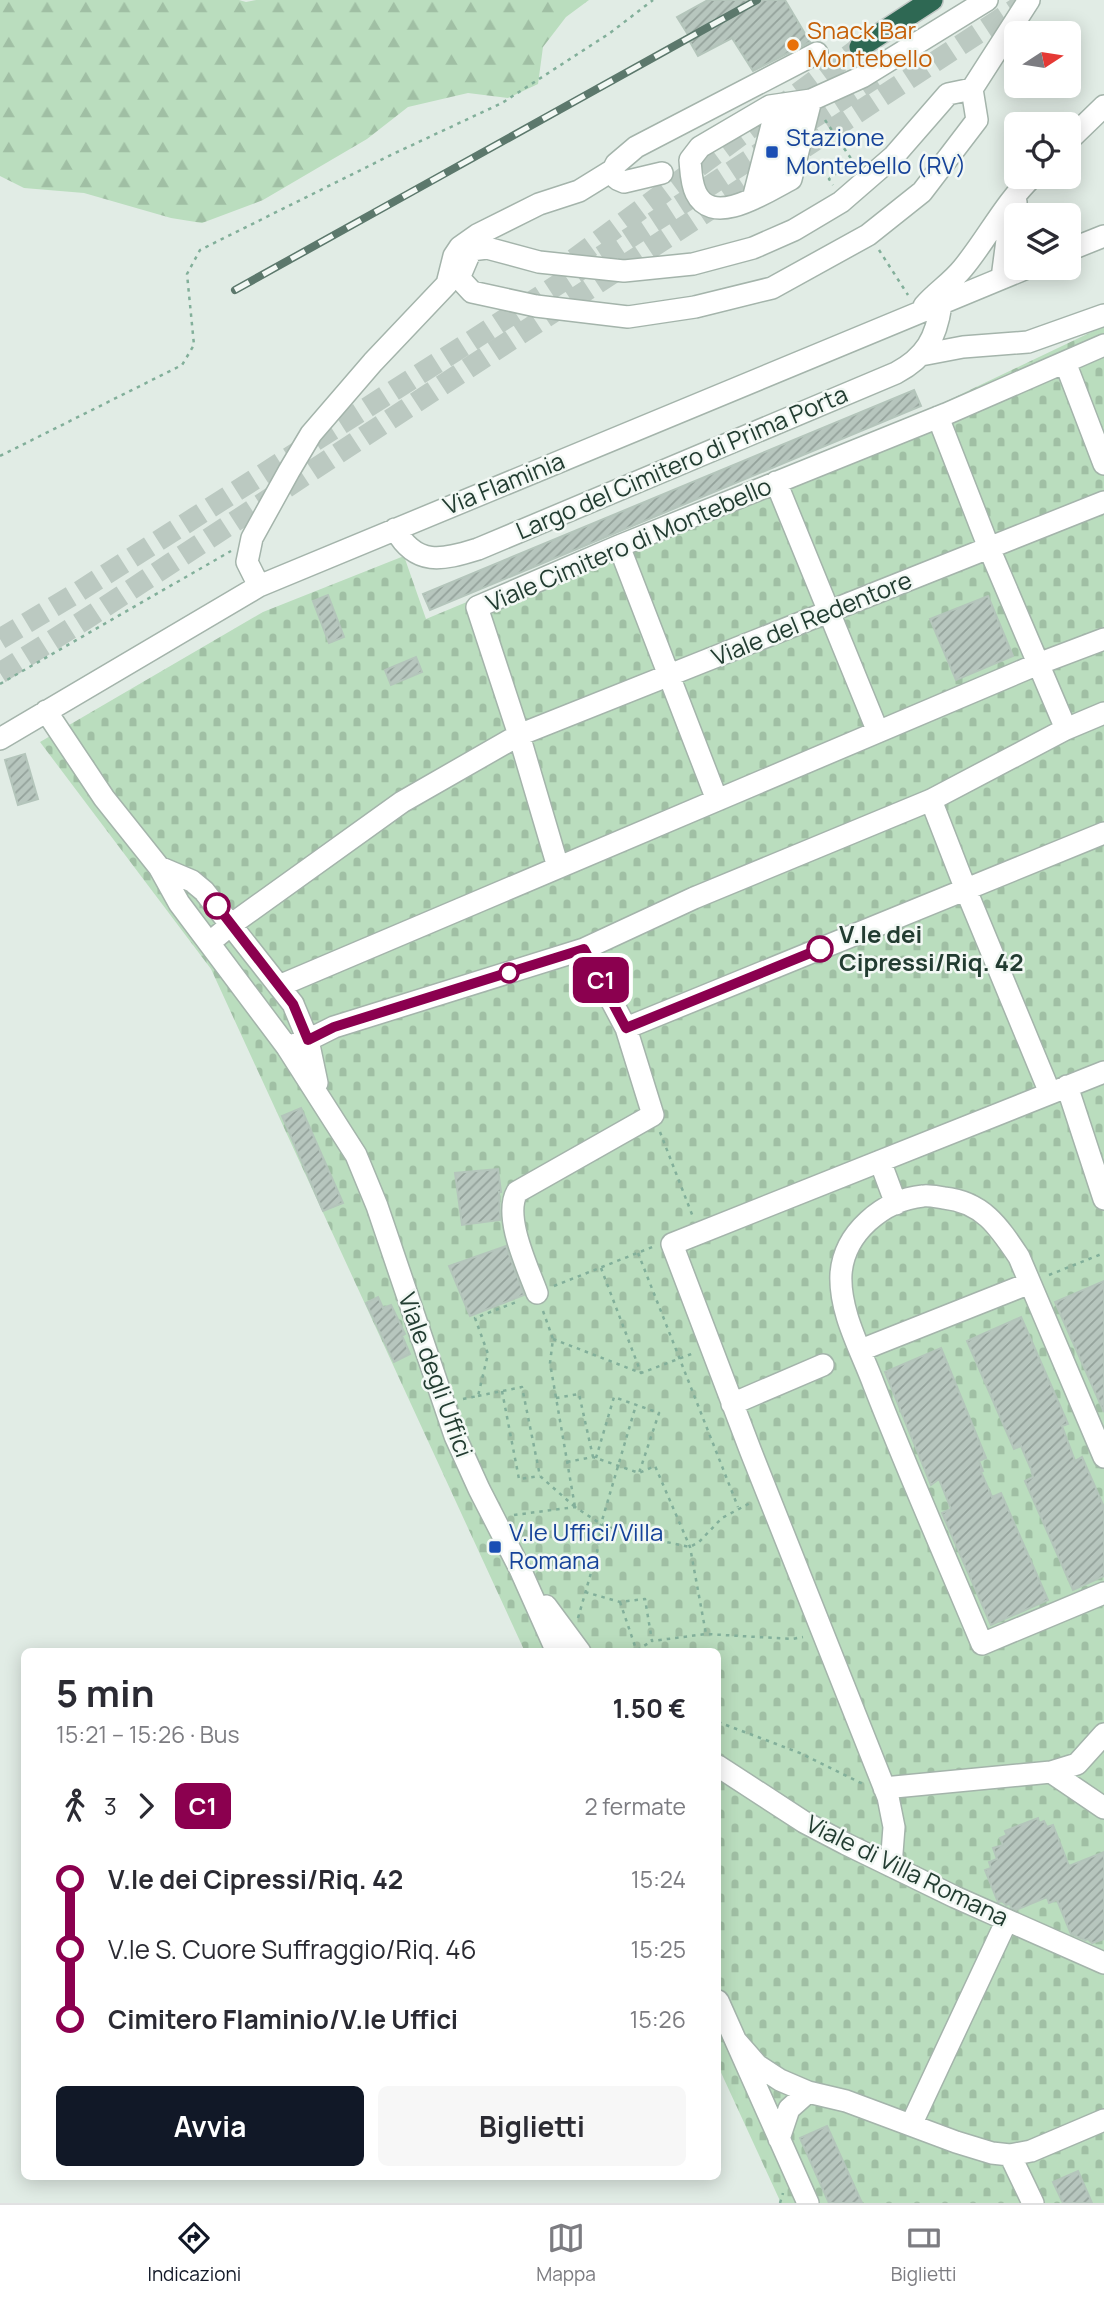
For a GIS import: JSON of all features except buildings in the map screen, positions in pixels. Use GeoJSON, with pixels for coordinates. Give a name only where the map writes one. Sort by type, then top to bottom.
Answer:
{"type":"FeatureCollection","features":[{"type":"Feature","properties":{"kind":"highway"},"geometry":{"type":"LineString","coordinates":[[860,47],[932,0]]}},
{"type":"Feature","properties":{"kind":"street"},"geometry":{"type":"LineString","coordinates":[[753,200],[772,125],[811,100],[862,77],[987,0]]}},
{"type":"Feature","properties":{"kind":"street"},"geometry":{"type":"LineString","coordinates":[[972,89],[948,94],[894,156],[841,202],[794,230],[752,248],[693,264],[624,271],[539,262],[487,247],[471,250],[459,278],[472,292],[536,306],[628,317],[695,307],[772,288],[856,244],[922,192],[977,120],[972,89],[1029,0]]}},
{"type":"Feature","properties":{"kind":"street"},"geometry":{"type":"LineString","coordinates":[[259,586],[247,562],[252,538],[311,434],[373,362],[447,284],[454,256],[460,247],[477,235],[539,204],[579,191],[613,170],[616,164],[636,147],[817,53]]}},
{"type":"Feature","properties":{"kind":"street"},"geometry":{"type":"LineString","coordinates":[[811,100],[791,179],[734,208],[710,206],[697,196],[690,160],[699,148],[770,106],[811,100]]}},
{"type":"Feature","properties":{"kind":"street"},"geometry":{"type":"LineString","coordinates":[[1081,128],[1104,106]]}},
{"type":"Feature","properties":{"kind":"street"},"geometry":{"type":"LineString","coordinates":[[773,188],[793,114]]}},
{"type":"Feature","properties":{"kind":"street"},"geometry":{"type":"LineString","coordinates":[[613,170],[617,179],[624,182],[662,173]]}},
{"type":"Feature","properties":{"kind":"street"},"geometry":{"type":"LineString","coordinates":[[915,315],[931,298],[949,285],[1021,189]]}},
{"type":"Feature","properties":{"kind":"street"},"geometry":{"type":"LineString","coordinates":[[988,232],[983,268],[994,282]]}},
{"type":"Feature","properties":{"kind":"street"},"geometry":{"type":"LineString","coordinates":[[1081,244],[1104,236]]}},
{"type":"Feature","properties":{"kind":"street"},"geometry":{"type":"LineString","coordinates":[[994,282],[1004,254]]}},
{"type":"Feature","properties":{"kind":"street","name":"Via Flaminia"},"geometry":{"type":"LineString","coordinates":[[0,739],[259,586],[1004,278]]}},
{"type":"Feature","properties":{"kind":"street","name":"Largo del Cimitero di Prima Porta"},"geometry":{"type":"LineString","coordinates":[[395,529],[403,543],[428,558],[453,556],[478,549],[896,373],[911,365],[932,340],[941,305]]}},
{"type":"Feature","properties":{"kind":"street"},"geometry":{"type":"LineString","coordinates":[[921,355],[963,347],[1028,342],[1104,315]]}},
{"type":"Feature","properties":{"kind":"street","name":"Viale Cimitero di Montebello"},"geometry":{"type":"LineString","coordinates":[[519,735],[477,607],[619,546],[938,417],[1104,345]]}},
{"type":"Feature","properties":{"kind":"street"},"geometry":{"type":"LineString","coordinates":[[1065,362],[1104,464]]}},
{"type":"Feature","properties":{"kind":"street"},"geometry":{"type":"LineString","coordinates":[[938,417],[989,548],[1066,729]]}},
{"type":"Feature","properties":{"kind":"street"},"geometry":{"type":"LineString","coordinates":[[776,482],[878,732]]}},
{"type":"Feature","properties":{"kind":"street","name":"Viale del Redentore"},"geometry":{"type":"LineString","coordinates":[[519,735],[1104,502]]}},
{"type":"Feature","properties":{"kind":"street"},"geometry":{"type":"LineString","coordinates":[[619,546],[717,800]]}},
{"type":"Feature","properties":{"kind":"street"},"geometry":{"type":"LineString","coordinates":[[279,986],[1038,664],[1104,639]]}},
{"type":"Feature","properties":{"kind":"street","name":"Viale degli Uffici"},"geometry":{"type":"LineString","coordinates":[[46,710],[104,798],[159,867],[174,895],[287,1047],[344,1134],[367,1178],[462,1454],[520,1569],[569,1648]]}},
{"type":"Feature","properties":{"kind":"street"},"geometry":{"type":"LineString","coordinates":[[287,1047],[334,1027],[584,949],[694,898],[931,800],[1066,729],[1104,713]]}},
{"type":"Feature","properties":{"kind":"street"},"geometry":{"type":"LineString","coordinates":[[209,943],[402,802],[519,735],[558,867]]}},
{"type":"Feature","properties":{"kind":"street"},"geometry":{"type":"LineString","coordinates":[[931,800],[965,890],[1058,1090],[1104,1199]]}},
{"type":"Feature","properties":{"kind":"street"},"geometry":{"type":"LineString","coordinates":[[626,1028],[1104,833]]}},
{"type":"Feature","properties":{"kind":"street","name":"Viale degli Uffici"},"geometry":{"type":"LineString","coordinates":[[159,867],[198,886],[232,924],[279,986],[298,1014],[308,1040],[320,1096]]}},
{"type":"Feature","properties":{"kind":"street"},"geometry":{"type":"LineString","coordinates":[[537,1293],[515,1226],[513,1201],[517,1192],[653,1115],[626,1028],[584,949]]}},
{"type":"Feature","properties":{"kind":"street"},"geometry":{"type":"LineString","coordinates":[[891,1866],[894,1827],[890,1804],[732,1404],[672,1244],[1104,1072]]}},
{"type":"Feature","properties":{"kind":"street"},"geometry":{"type":"LineString","coordinates":[[880,1161],[896,1204]]}},
{"type":"Feature","properties":{"kind":"street"},"geometry":{"type":"LineString","coordinates":[[1104,1457],[1019,1257],[1000,1227],[976,1207],[950,1199],[923,1196],[876,1213],[859,1231],[845,1253],[841,1275],[845,1309],[982,1644],[1104,1593]]}},
{"type":"Feature","properties":{"kind":"street"},"geometry":{"type":"LineString","coordinates":[[861,1350],[1030,1283]]}},
{"type":"Feature","properties":{"kind":"street"},"geometry":{"type":"LineString","coordinates":[[732,1404],[823,1365]]}},
{"type":"Feature","properties":{"kind":"street"},"geometry":{"type":"LineString","coordinates":[[884,1788],[1051,1772],[1077,1764],[1104,1734]]}},
{"type":"Feature","properties":{"kind":"street","name":"Viale di Villa Romana"},"geometry":{"type":"LineString","coordinates":[[721,1768],[804,1822],[891,1866],[1104,1963]]}},
{"type":"Feature","properties":{"kind":"street"},"geometry":{"type":"LineString","coordinates":[[1051,1772],[1104,1808]]}},
{"type":"Feature","properties":{"kind":"street"},"geometry":{"type":"LineString","coordinates":[[911,2125],[1007,1920]]}},
{"type":"Feature","properties":{"kind":"street"},"geometry":{"type":"LineString","coordinates":[[721,2008],[808,2203]]}},
{"type":"Feature","properties":{"kind":"street"},"geometry":{"type":"LineString","coordinates":[[736,2041],[757,2065],[768,2073],[808,2092],[846,2101],[979,2149],[1010,2155],[1031,2151],[1104,2120]]}},
{"type":"Feature","properties":{"kind":"street"},"geometry":{"type":"LineString","coordinates":[[779,2139],[789,2109],[808,2092]]}},
{"type":"Feature","properties":{"kind":"street"},"geometry":{"type":"LineString","coordinates":[[1010,2155],[1033,2203]]}},
{"type":"Feature","properties":{"kind":"path"},"geometry":{"type":"LineString","coordinates":[[0,456],[182,365],[194,345],[187,274],[200,250],[502,103],[610,33],[653,0]]}},
{"type":"Feature","properties":{"kind":"path"},"geometry":{"type":"LineString","coordinates":[[811,100],[852,160],[829,179],[833,185]]}},
{"type":"Feature","properties":{"kind":"path"},"geometry":{"type":"LineString","coordinates":[[879,251],[908,294]]}},
{"type":"Feature","properties":{"kind":"path"},"geometry":{"type":"LineString","coordinates":[[0,684],[252,538]]}},
{"type":"Feature","properties":{"kind":"path"},"geometry":{"type":"LineString","coordinates":[[653,1115],[699,1234]]}},
{"type":"Feature","properties":{"kind":"path"},"geometry":{"type":"LineString","coordinates":[[638,1253],[738,1508]]}},
{"type":"Feature","properties":{"kind":"path"},"geometry":{"type":"LineString","coordinates":[[1030,1283],[1104,1253]]}},
{"type":"Feature","properties":{"kind":"path"},"geometry":{"type":"LineString","coordinates":[[601,1268],[641,1373]]}},
{"type":"Feature","properties":{"kind":"path"},"geometry":{"type":"LineString","coordinates":[[537,1293],[553,1339],[550,1363],[575,1507]]}},
{"type":"Feature","properties":{"kind":"path"},"geometry":{"type":"LineString","coordinates":[[553,1339],[641,1373],[711,1346]]}},
{"type":"Feature","properties":{"kind":"path"},"geometry":{"type":"LineString","coordinates":[[478,1396],[522,1387],[540,1476],[575,1507],[601,1524],[629,1534],[690,1547],[699,1542],[722,1518],[768,1495]]}},
{"type":"Feature","properties":{"kind":"path"},"geometry":{"type":"LineString","coordinates":[[502,1391],[519,1479],[540,1476]]}},
{"type":"Feature","properties":{"kind":"path"},"geometry":{"type":"LineString","coordinates":[[556,1398],[579,1394],[595,1458]]}},
{"type":"Feature","properties":{"kind":"path"},"geometry":{"type":"LineString","coordinates":[[595,1458],[614,1397],[659,1413],[639,1473]]}},
{"type":"Feature","properties":{"kind":"path"},"geometry":{"type":"LineString","coordinates":[[570,1648],[597,1552],[601,1524],[636,1405]]}},
{"type":"Feature","properties":{"kind":"path"},"geometry":{"type":"LineString","coordinates":[[567,1462],[595,1458],[639,1473],[655,1466],[690,1547],[706,1634]]}},
{"type":"Feature","properties":{"kind":"path"},"geometry":{"type":"LineString","coordinates":[[494,1517],[575,1507]]}},
{"type":"Feature","properties":{"kind":"path"},"geometry":{"type":"LineString","coordinates":[[586,1592],[620,1602],[645,1599],[652,1641]]}},
{"type":"Feature","properties":{"kind":"path"},"geometry":{"type":"LineString","coordinates":[[620,1602],[636,1648]]}},
{"type":"Feature","properties":{"kind":"path"},"geometry":{"type":"LineString","coordinates":[[642,1648],[652,1641],[706,1634],[792,1639],[805,1637],[821,1628]]}},
{"type":"Feature","properties":{"kind":"path"},"geometry":{"type":"LineString","coordinates":[[721,1723],[800,1753],[871,1788],[884,1788]]}},
{"type":"Feature","properties":{"kind":"green space"},"geometry":{"type":"Polygon","coordinates":[[[0,0],[589,0],[566,17],[543,47],[538,84],[508,98],[468,93],[408,107],[367,139],[263,200],[202,223],[171,218],[84,193],[24,188],[0,176],[0,0]]]}},
{"type":"Feature","properties":{"kind":"green space"},"geometry":{"type":"Polygon","coordinates":[[[1104,326],[1104,2203],[781,2203],[721,2073],[721,1648],[523,1648],[211,969],[40,742],[263,612],[404,556],[426,619],[932,408],[1104,326]]]}},
{"type":"Feature","properties":{"kind":"tunnel"},"geometry":{"type":"LineString","coordinates":[[0,673],[1029,0]]}},
{"type":"Feature","properties":{"kind":"tunnel"},"geometry":{"type":"LineString","coordinates":[[574,259],[860,47]]}},
{"type":"Feature","properties":{"kind":"tunnel"},"geometry":{"type":"LineString","coordinates":[[0,639],[465,345],[875,78]]}},
{"type":"Feature","properties":{"kind":"railway"},"geometry":{"type":"LineString","coordinates":[[235,290],[757,0]]}},
{"type":"Feature","properties":{"kind":"bus line","name":"C1"},"geometry":{"type":"LineString","coordinates":[[217,906],[293,1004],[308,1040],[334,1027],[584,949],[626,1028],[820,949]]}},
{"type":"Feature","properties":{"kind":"place","name":"Snack Bar Montebello"},"geometry":{"type":"Point","coordinates":[793,45]}},
{"type":"Feature","properties":{"kind":"place","name":"Stazione Montebello (RV)"},"geometry":{"type":"Point","coordinates":[772,152]}},
{"type":"Feature","properties":{"kind":"place","name":"V.le dei Cipressi/Riq. 42"},"geometry":{"type":"Point","coordinates":[820,949]}},
{"type":"Feature","properties":{"kind":"place","name":"V.le Uffici/Villa Romana"},"geometry":{"type":"Point","coordinates":[495,1547]}}]}
